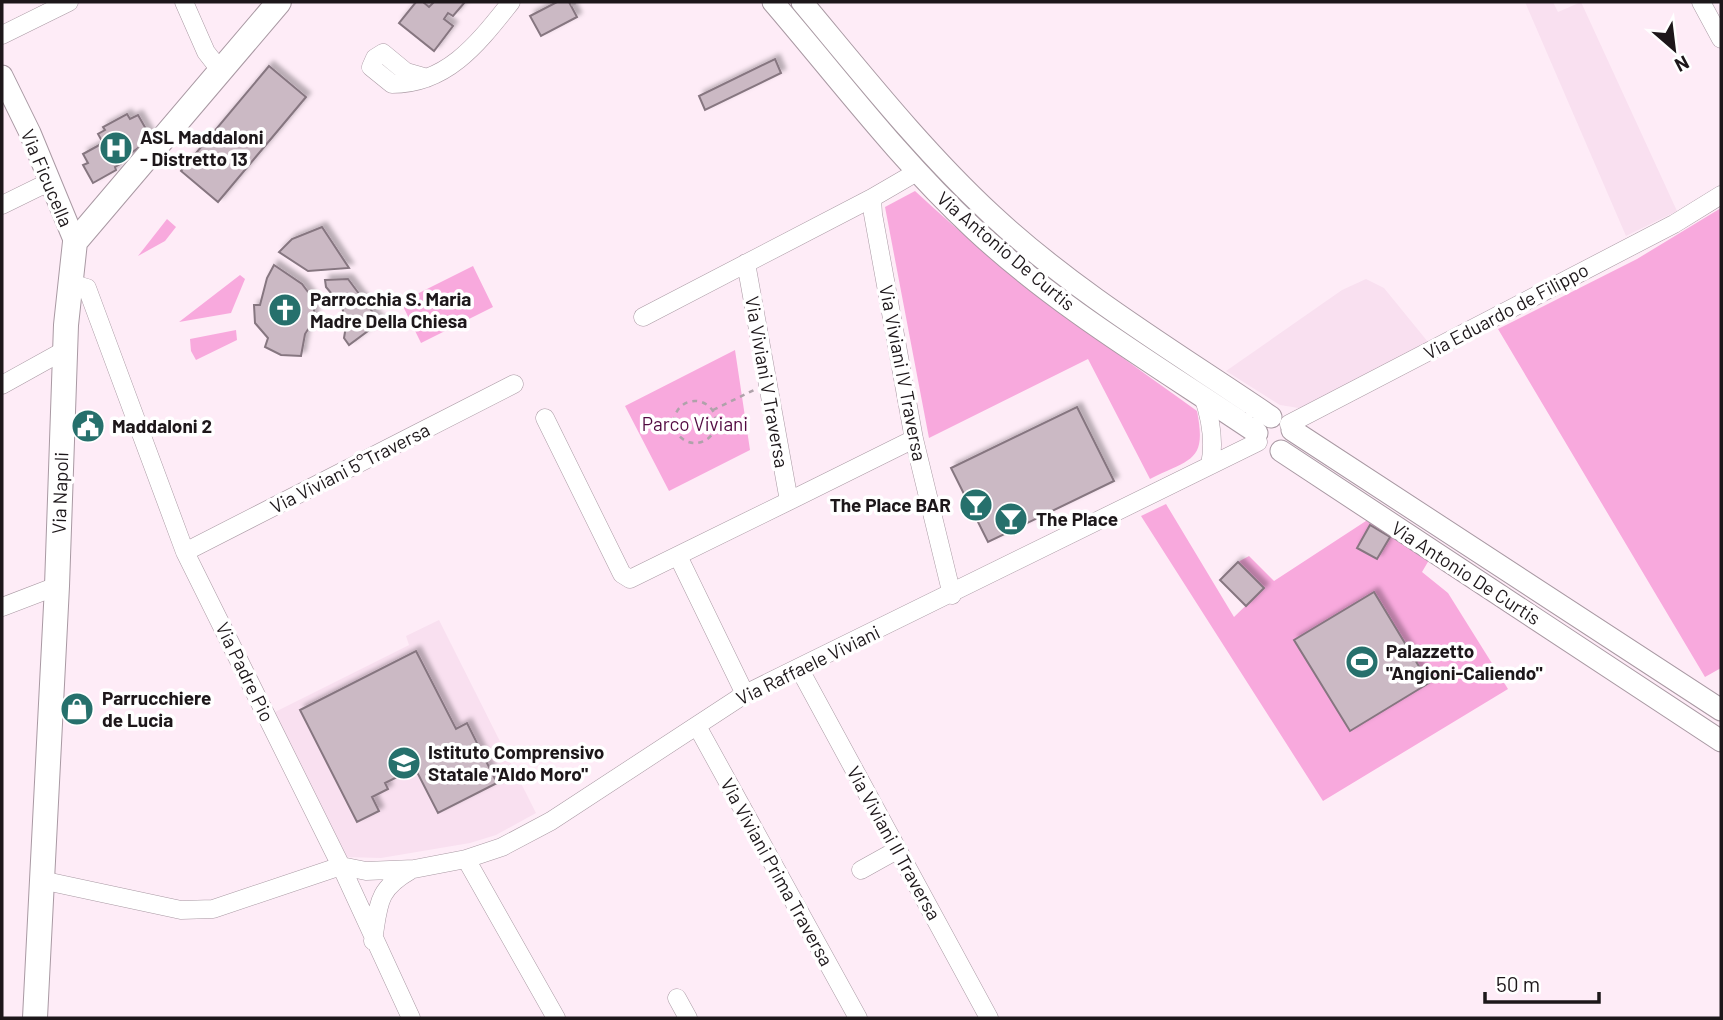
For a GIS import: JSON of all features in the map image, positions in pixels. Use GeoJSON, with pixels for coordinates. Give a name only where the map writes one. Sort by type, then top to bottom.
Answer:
{"type":"FeatureCollection","features":[{"type":"Feature","properties":{"kind":"main road"},"geometry":{"type":"LineString","coordinates":[[75,242],[279,2]]}},
{"type":"Feature","properties":{"kind":"main road","name":"Via Napoli"},"geometry":{"type":"LineString","coordinates":[[35,1018],[57,586],[66,325],[75,242]]}},
{"type":"Feature","properties":{"kind":"street"},"geometry":{"type":"LineString","coordinates":[[2,34],[69,2]]}},
{"type":"Feature","properties":{"kind":"street"},"geometry":{"type":"LineString","coordinates":[[184,2],[206,52],[220,70]]}},
{"type":"Feature","properties":{"kind":"street"},"geometry":{"type":"LineString","coordinates":[[427,78],[457,63],[476,47],[511,2]]}},
{"type":"Feature","properties":{"kind":"street","name":"Via Antonio De Curtis"},"geometry":{"type":"LineString","coordinates":[[773,2],[829,52],[995,217],[1100,301],[1274,429],[1721,710]]}},
{"type":"Feature","properties":{"kind":"street","name":"Via Antonio De Curtis"},"geometry":{"type":"LineString","coordinates":[[802,2],[829,52],[915,173],[975,230],[1056,298],[1203,396],[1274,429]]}},
{"type":"Feature","properties":{"kind":"street"},"geometry":{"type":"LineString","coordinates":[[1701,2],[1721,38]]}},
{"type":"Feature","properties":{"kind":"street","name":"Via Ficucella"},"geometry":{"type":"LineString","coordinates":[[3,84],[75,242]]}},
{"type":"Feature","properties":{"kind":"street"},"geometry":{"type":"LineString","coordinates":[[643,317],[915,173]]}},
{"type":"Feature","properties":{"kind":"street"},"geometry":{"type":"LineString","coordinates":[[2,205],[48,182]]}},
{"type":"Feature","properties":{"kind":"street","name":"Via Eduardo de Filippo"},"geometry":{"type":"LineString","coordinates":[[1274,429],[1674,224],[1721,195]]}},
{"type":"Feature","properties":{"kind":"street","name":"Via Viviani IV Traversa"},"geometry":{"type":"LineString","coordinates":[[872,198],[914,439],[952,595]]}},
{"type":"Feature","properties":{"kind":"street","name":"Via Viviani V Traversa"},"geometry":{"type":"LineString","coordinates":[[746,263],[789,501]]}},
{"type":"Feature","properties":{"kind":"street","name":"Via Padre Pio"},"geometry":{"type":"LineString","coordinates":[[70,283],[87,288],[186,552],[341,866],[373,941],[411,1018]]}},
{"type":"Feature","properties":{"kind":"street"},"geometry":{"type":"LineString","coordinates":[[66,325],[74,316],[87,312],[98,317]]}},
{"type":"Feature","properties":{"kind":"street"},"geometry":{"type":"LineString","coordinates":[[2,385],[65,350]]}},
{"type":"Feature","properties":{"kind":"street","name":"Via Viviani 5°Traversa"},"geometry":{"type":"LineString","coordinates":[[186,552],[514,384]]}},
{"type":"Feature","properties":{"kind":"street"},"geometry":{"type":"LineString","coordinates":[[1203,396],[1209,414],[1213,449],[1210,465]]}},
{"type":"Feature","properties":{"kind":"street"},"geometry":{"type":"LineString","coordinates":[[545,418],[622,574],[631,579],[914,439]]}},
{"type":"Feature","properties":{"kind":"street","name":"Via Antonio De Curtis"},"geometry":{"type":"LineString","coordinates":[[1274,429],[1268,450],[1281,451],[1721,741]]}},
{"type":"Feature","properties":{"kind":"street","name":"Via Raffaele Viviani"},"geometry":{"type":"LineString","coordinates":[[41,880],[181,910],[213,909],[341,866],[366,871],[414,869],[466,859],[502,847],[551,821],[745,694],[952,595],[1210,465],[1274,429]]}},
{"type":"Feature","properties":{"kind":"street"},"geometry":{"type":"LineString","coordinates":[[678,556],[745,694]]}},
{"type":"Feature","properties":{"kind":"street"},"geometry":{"type":"LineString","coordinates":[[2,607],[57,586]]}},
{"type":"Feature","properties":{"kind":"street","name":"Via Viviani II Traversa"},"geometry":{"type":"LineString","coordinates":[[799,668],[987,1018]]}},
{"type":"Feature","properties":{"kind":"street","name":"Via Viviani Prima Traversa"},"geometry":{"type":"LineString","coordinates":[[696,726],[858,1018]]}},
{"type":"Feature","properties":{"kind":"street"},"geometry":{"type":"LineString","coordinates":[[861,870],[897,850]]}},
{"type":"Feature","properties":{"kind":"street"},"geometry":{"type":"LineString","coordinates":[[466,859],[556,1018]]}},
{"type":"Feature","properties":{"kind":"street","name":"Via Raffaele Viviani"},"geometry":{"type":"LineString","coordinates":[[373,941],[379,905],[389,883],[414,869]]}},
{"type":"Feature","properties":{"kind":"street"},"geometry":{"type":"LineString","coordinates":[[677,999],[688,1018]]}},
{"type":"Feature","properties":{"kind":"path"},"geometry":{"type":"LineString","coordinates":[[571,5],[578,2]]}},
{"type":"Feature","properties":{"kind":"path"},"geometry":{"type":"LineString","coordinates":[[713,410],[767,383]]}},
{"type":"Feature","properties":{"kind":"path"},"geometry":{"type":"LineString","coordinates":[[687,401],[702,401],[713,410],[716,418],[714,432],[702,442],[683,440],[674,430],[674,416],[687,401]]}},
{"type":"Feature","properties":{"kind":"shaded area"},"geometry":{"type":"Polygon","coordinates":[[[1525,2],[1553,2],[1558,12],[1581,2],[1677,211],[1626,236],[1525,2]]]}},
{"type":"Feature","properties":{"kind":"shaded area"},"geometry":{"type":"Polygon","coordinates":[[[1366,279],[1384,288],[1428,342],[1305,409],[1280,405],[1226,371],[1342,290],[1366,279]]]}},
{"type":"Feature","properties":{"kind":"shaded area","name":"Istituto Comprensivo Statale \"Aldo Moro\""},"geometry":{"type":"Polygon","coordinates":[[[439,620],[536,813],[496,835],[470,843],[381,858],[344,857],[273,713],[409,645],[406,636],[439,620]]]}},
{"type":"Feature","properties":{"kind":"green space"},"geometry":{"type":"Polygon","coordinates":[[[915,191],[1017,278],[1197,411],[1200,440],[1193,456],[1150,479],[1088,359],[929,438],[885,207],[915,191]]]}},
{"type":"Feature","properties":{"kind":"green space"},"geometry":{"type":"Polygon","coordinates":[[[1721,208],[1721,668],[1705,677],[1498,329],[1637,259],[1721,208]]]}},
{"type":"Feature","properties":{"kind":"green space"},"geometry":{"type":"Polygon","coordinates":[[[167,219],[176,227],[165,241],[138,256],[167,219]]]}},
{"type":"Feature","properties":{"kind":"green space"},"geometry":{"type":"Polygon","coordinates":[[[473,266],[493,307],[421,343],[401,302],[473,266]]]}},
{"type":"Feature","properties":{"kind":"green space"},"geometry":{"type":"Polygon","coordinates":[[[240,275],[245,279],[231,313],[179,322],[240,275]]]}},
{"type":"Feature","properties":{"kind":"green space"},"geometry":{"type":"Polygon","coordinates":[[[236,330],[237,340],[196,360],[191,351],[190,339],[236,330]]]}},
{"type":"Feature","properties":{"kind":"green space","name":"Parco Viviani"},"geometry":{"type":"Polygon","coordinates":[[[735,350],[750,450],[669,491],[625,406],[735,350]]]}},
{"type":"Feature","properties":{"kind":"green space"},"geometry":{"type":"Polygon","coordinates":[[[1166,504],[1234,617],[1264,588],[1238,562],[1249,556],[1274,581],[1369,519],[1429,560],[1422,572],[1448,593],[1508,689],[1323,801],[1141,516],[1166,504]]]}},
{"type":"Feature","properties":{"kind":"building"},"geometry":{"type":"Polygon","coordinates":[[[416,2],[423,2],[429,7],[434,2],[465,2],[453,16],[448,13],[444,19],[453,26],[434,51],[399,23],[416,2]]]}},
{"type":"Feature","properties":{"kind":"building"},"geometry":{"type":"Polygon","coordinates":[[[557,2],[569,2],[577,17],[541,36],[530,16],[557,2]]]}},
{"type":"Feature","properties":{"kind":"building"},"geometry":{"type":"Polygon","coordinates":[[[775,59],[781,73],[705,110],[699,96],[775,59]]]}},
{"type":"Feature","properties":{"kind":"building"},"geometry":{"type":"Polygon","coordinates":[[[269,66],[306,97],[218,202],[181,171],[269,66]]]}},
{"type":"Feature","properties":{"kind":"building","name":"ASL Maddaloni - Distretto 13"},"geometry":{"type":"Polygon","coordinates":[[[127,114],[130,119],[138,115],[150,136],[140,142],[142,145],[126,157],[127,160],[115,167],[116,170],[93,183],[83,165],[88,163],[83,154],[103,143],[98,134],[105,130],[103,127],[127,114]]]}},
{"type":"Feature","properties":{"kind":"building"},"geometry":{"type":"Polygon","coordinates":[[[322,227],[349,268],[308,271],[279,252],[292,239],[322,227]]]}},
{"type":"Feature","properties":{"kind":"building","name":"Parrocchia S. Maria Madre Della Chiesa"},"geometry":{"type":"Polygon","coordinates":[[[274,265],[302,284],[314,300],[314,320],[305,334],[301,356],[281,355],[265,347],[268,338],[255,323],[254,305],[260,305],[267,278],[274,265]]]}},
{"type":"Feature","properties":{"kind":"building"},"geometry":{"type":"Polygon","coordinates":[[[348,279],[380,322],[349,345],[344,338],[346,326],[342,306],[326,287],[325,280],[348,279]]]}},
{"type":"Feature","properties":{"kind":"building"},"geometry":{"type":"Polygon","coordinates":[[[1077,407],[1114,481],[988,542],[951,468],[1077,407]]]}},
{"type":"Feature","properties":{"kind":"building"},"geometry":{"type":"Polygon","coordinates":[[[1370,525],[1390,537],[1377,559],[1357,548],[1370,525]]]}},
{"type":"Feature","properties":{"kind":"building"},"geometry":{"type":"Polygon","coordinates":[[[1238,562],[1264,588],[1246,606],[1220,580],[1238,562]]]}},
{"type":"Feature","properties":{"kind":"building","name":"Palazzetto \"Angioni-Caliendo\""},"geometry":{"type":"Polygon","coordinates":[[[1374,592],[1429,683],[1350,731],[1294,640],[1374,592]]]}},
{"type":"Feature","properties":{"kind":"building"},"geometry":{"type":"Polygon","coordinates":[[[416,651],[456,729],[467,723],[497,783],[438,813],[415,768],[385,783],[388,789],[372,797],[379,811],[357,822],[300,710],[416,651]]]}},
{"type":"Feature","properties":{"kind":"place","name":"ASL Maddaloni - Distretto 13"},"geometry":{"type":"Point","coordinates":[116,148]}},
{"type":"Feature","properties":{"kind":"place","name":"Parrocchia S. Maria Madre Della Chiesa"},"geometry":{"type":"Point","coordinates":[285,310]}},
{"type":"Feature","properties":{"kind":"place","name":"Maddaloni 2"},"geometry":{"type":"Point","coordinates":[88,426]}},
{"type":"Feature","properties":{"kind":"place","name":"The Place BAR"},"geometry":{"type":"Point","coordinates":[976,505]}},
{"type":"Feature","properties":{"kind":"place","name":"The Place"},"geometry":{"type":"Point","coordinates":[1011,519]}},
{"type":"Feature","properties":{"kind":"place","name":"Palazzetto \"Angioni-Caliendo\""},"geometry":{"type":"Point","coordinates":[1362,662]}},
{"type":"Feature","properties":{"kind":"place","name":"Parrucchiere de Lucia"},"geometry":{"type":"Point","coordinates":[77,709]}},
{"type":"Feature","properties":{"kind":"place","name":"Istituto Comprensivo Statale \"Aldo Moro\""},"geometry":{"type":"Point","coordinates":[404,763]}}]}
